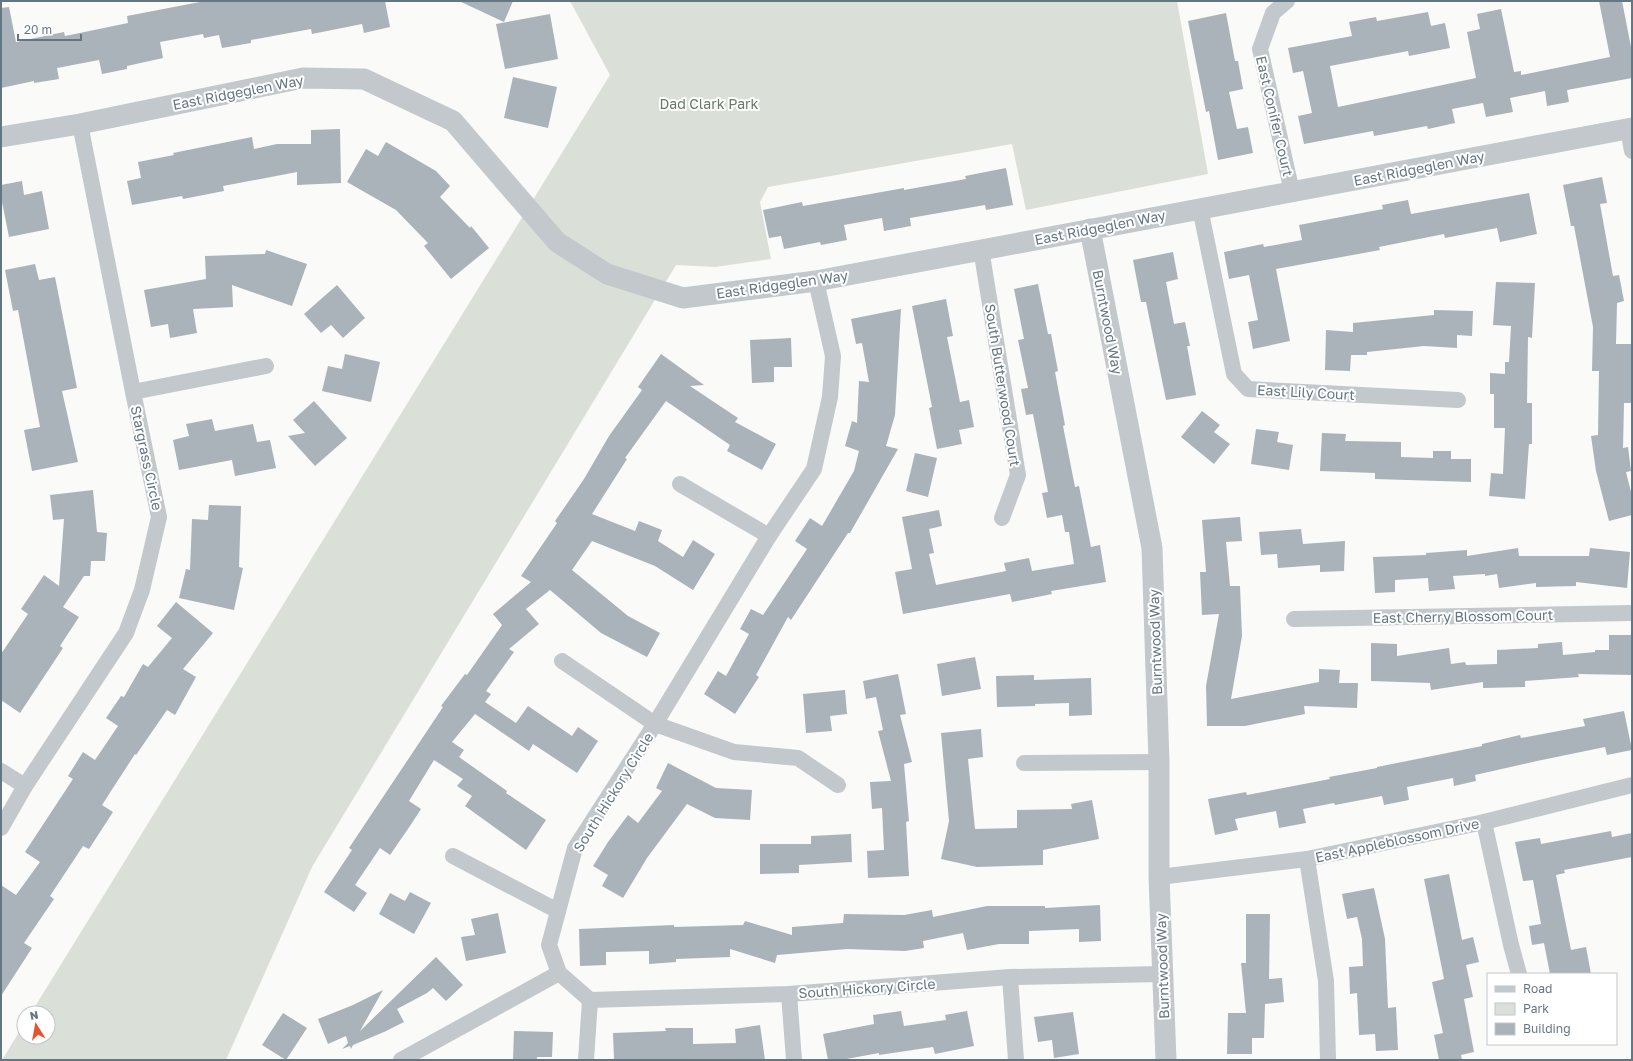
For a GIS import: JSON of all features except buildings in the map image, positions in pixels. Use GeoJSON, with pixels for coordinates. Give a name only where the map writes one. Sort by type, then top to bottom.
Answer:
{"type":"FeatureCollection","features":[{"type":"Feature","properties":{"kind":"street","name":"East Conifer Court"},"geometry":{"type":"LineString","coordinates":[[1287,1],[1273,13],[1260,48],[1292,192]]}},
{"type":"Feature","properties":{"kind":"street","name":"East Ridgeglen Way"},"geometry":{"type":"LineString","coordinates":[[1,137],[80,124],[303,78],[364,79],[453,121],[557,242],[607,274],[683,298],[816,281],[1630,128]]}},
{"type":"Feature","properties":{"kind":"street","name":"Stargrass Circle"},"geometry":{"type":"LineString","coordinates":[[1,828],[25,786],[126,633],[142,590],[159,517],[80,124]]}},
{"type":"Feature","properties":{"kind":"street"},"geometry":{"type":"LineString","coordinates":[[1630,128],[1632,151]]}},
{"type":"Feature","properties":{"kind":"street","name":"East Lily Court"},"geometry":{"type":"LineString","coordinates":[[1200,208],[1234,374],[1248,389],[1458,400]]}},
{"type":"Feature","properties":{"kind":"street","name":"Burntwood Way"},"geometry":{"type":"LineString","coordinates":[[1090,230],[1152,548],[1159,762],[1159,877],[1166,1060]]}},
{"type":"Feature","properties":{"kind":"street","name":"South Butterwood Court"},"geometry":{"type":"LineString","coordinates":[[981,249],[1018,475],[1002,518]]}},
{"type":"Feature","properties":{"kind":"street","name":"South Hickory Circle"},"geometry":{"type":"LineString","coordinates":[[816,281],[833,356],[830,397],[814,469],[769,536],[655,724],[575,848],[549,945],[559,973],[590,1000],[789,994],[1010,977],[1163,974]]}},
{"type":"Feature","properties":{"kind":"street"},"geometry":{"type":"LineString","coordinates":[[133,392],[266,366]]}},
{"type":"Feature","properties":{"kind":"street"},"geometry":{"type":"LineString","coordinates":[[680,484],[769,536]]}},
{"type":"Feature","properties":{"kind":"street","name":"East Cherry Blossom Court"},"geometry":{"type":"LineString","coordinates":[[1294,619],[1632,613]]}},
{"type":"Feature","properties":{"kind":"street"},"geometry":{"type":"LineString","coordinates":[[562,661],[655,724],[734,752],[798,758],[838,785]]}},
{"type":"Feature","properties":{"kind":"street"},"geometry":{"type":"LineString","coordinates":[[1024,763],[1159,762]]}},
{"type":"Feature","properties":{"kind":"street"},"geometry":{"type":"LineString","coordinates":[[1,770],[25,786]]}},
{"type":"Feature","properties":{"kind":"street","name":"East Appleblossom Drive"},"geometry":{"type":"LineString","coordinates":[[1159,877],[1307,859],[1484,822],[1632,785]]}},
{"type":"Feature","properties":{"kind":"street"},"geometry":{"type":"LineString","coordinates":[[1484,822],[1511,946],[1519,973]]}},
{"type":"Feature","properties":{"kind":"street"},"geometry":{"type":"LineString","coordinates":[[453,856],[558,911]]}},
{"type":"Feature","properties":{"kind":"street"},"geometry":{"type":"LineString","coordinates":[[1307,859],[1326,981],[1328,1060]]}},
{"type":"Feature","properties":{"kind":"street"},"geometry":{"type":"LineString","coordinates":[[401,1060],[559,973]]}},
{"type":"Feature","properties":{"kind":"street"},"geometry":{"type":"LineString","coordinates":[[1010,977],[1016,1060]]}},
{"type":"Feature","properties":{"kind":"street"},"geometry":{"type":"LineString","coordinates":[[789,994],[794,1060]]}},
{"type":"Feature","properties":{"kind":"street"},"geometry":{"type":"LineString","coordinates":[[586,1060],[590,1000]]}},
{"type":"Feature","properties":{"kind":"green space","name":"Dad Clark Park"},"geometry":{"type":"Polygon","coordinates":[[[570,1],[1177,1],[1208,174],[1026,210],[1012,144],[768,187],[760,202],[771,259],[715,267],[676,265],[312,867],[226,1060],[2,1060],[16,1037],[16,1045],[56,1045],[56,1005],[36,1005],[610,75],[570,1]]]}}]}
